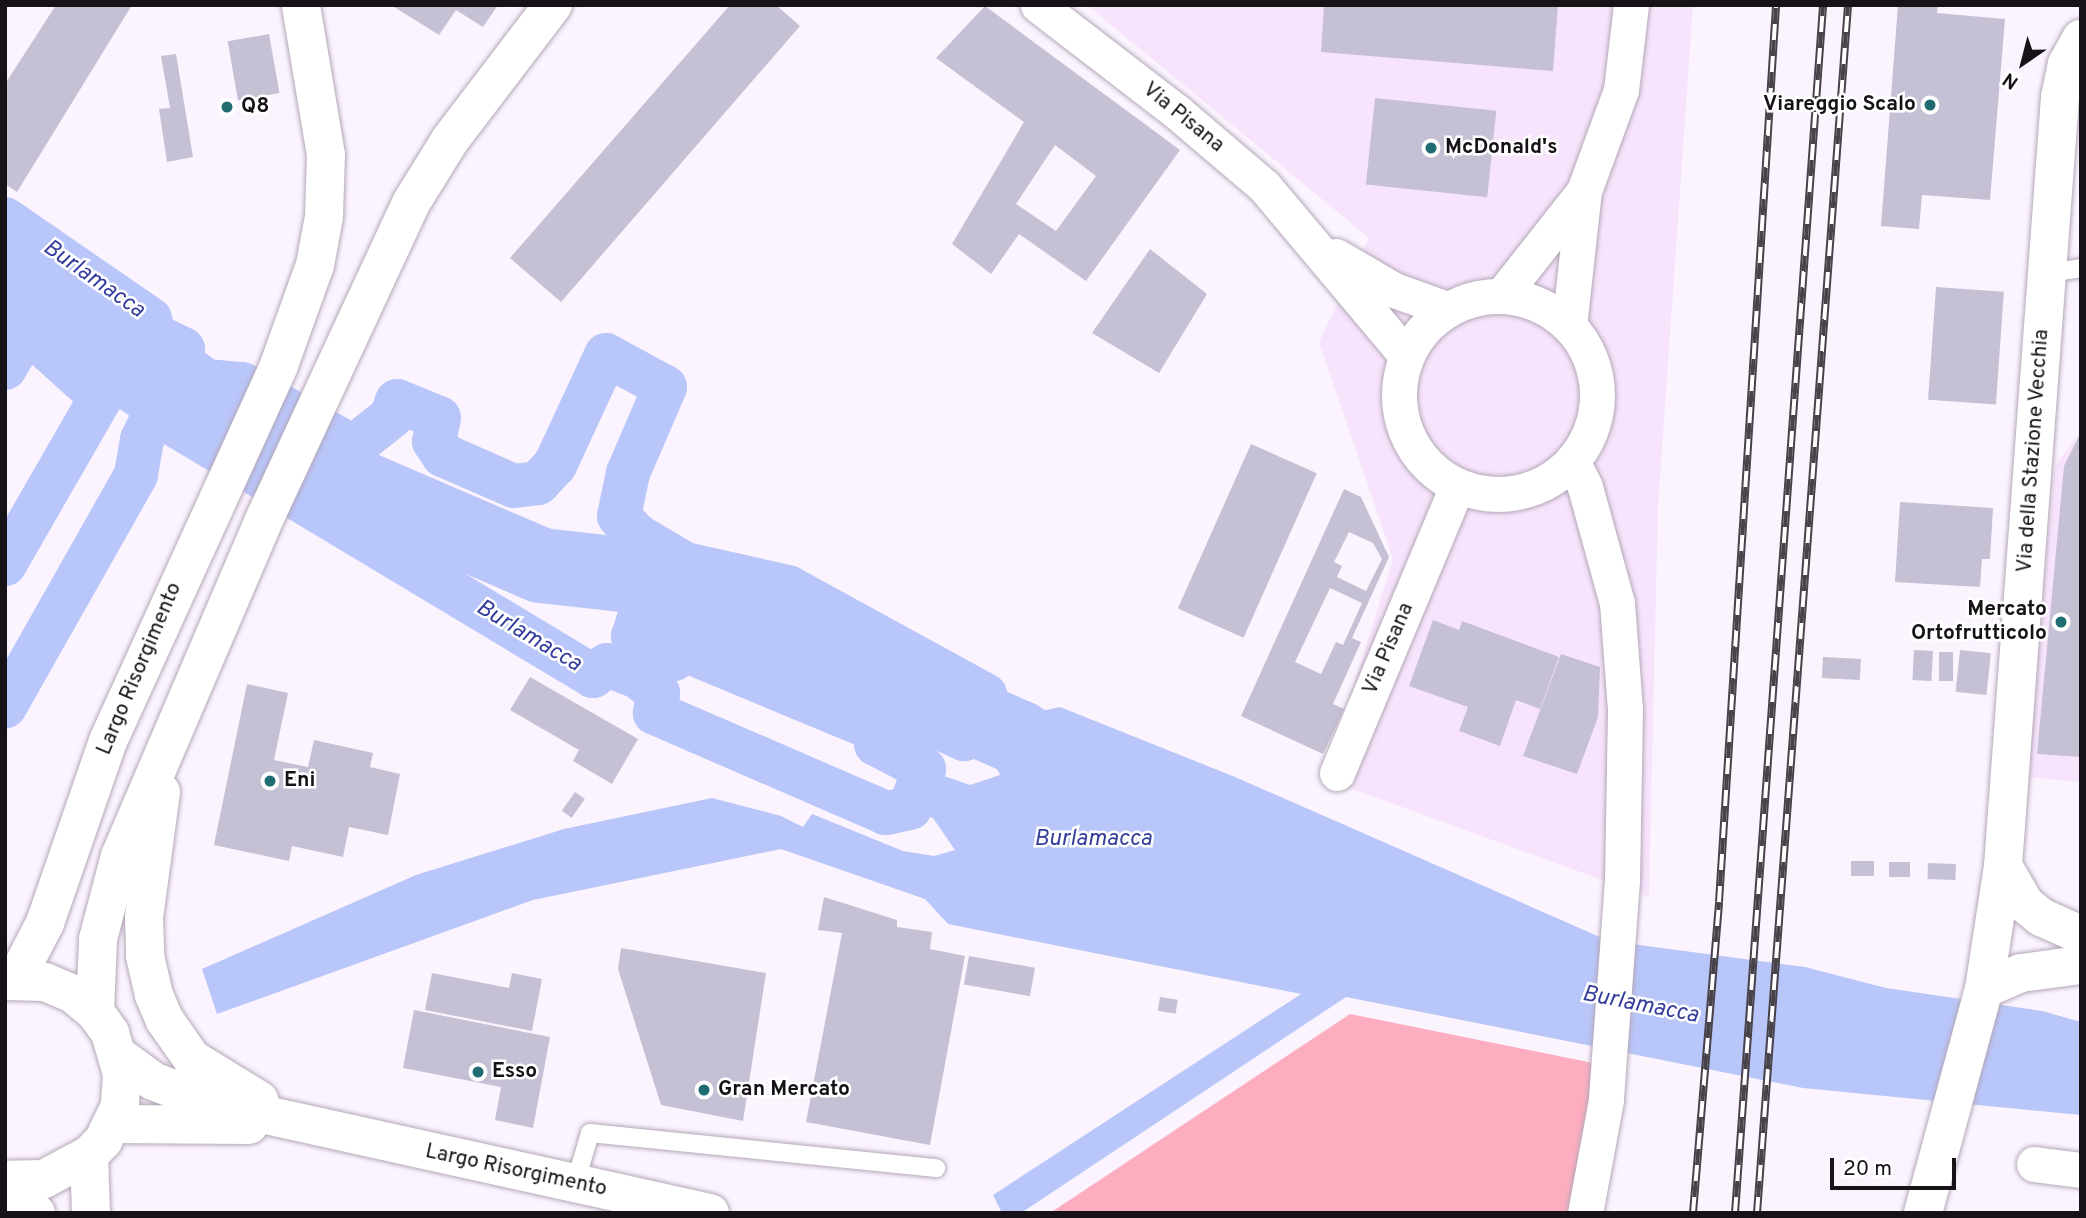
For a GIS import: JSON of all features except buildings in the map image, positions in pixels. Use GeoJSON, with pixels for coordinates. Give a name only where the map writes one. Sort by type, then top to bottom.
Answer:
{"type":"FeatureCollection","features":[{"type":"Feature","properties":{"kind":"street","name":"Largo Risorgimento"},"geometry":{"type":"LineString","coordinates":[[11,980],[45,923],[108,741],[215,499],[279,365],[314,265],[327,184],[300,5]]}},
{"type":"Feature","properties":{"kind":"street","name":"Via Pisana"},"geometry":{"type":"LineString","coordinates":[[1038,5],[1236,161],[1315,243],[1406,355]]}},
{"type":"Feature","properties":{"kind":"street"},"geometry":{"type":"LineString","coordinates":[[1569,326],[1584,191],[1621,90],[1631,5]]}},
{"type":"Feature","properties":{"kind":"street","name":"Largo Risorgimento"},"geometry":{"type":"LineString","coordinates":[[96,1013],[98,939],[107,897],[132,822],[168,746],[263,522],[427,173],[553,10]]}},
{"type":"Feature","properties":{"kind":"street","name":"Via della Stazione Vecchia"},"geometry":{"type":"LineString","coordinates":[[1923,1213],[1984,989],[2003,866],[2064,271],[2060,97],[2067,64],[2081,39]]}},
{"type":"Feature","properties":{"kind":"street"},"geometry":{"type":"LineString","coordinates":[[1502,295],[1584,191]]}},
{"type":"Feature","properties":{"kind":"street","name":"Via Pisana"},"geometry":{"type":"LineString","coordinates":[[1315,243],[1394,290],[1447,309]]}},
{"type":"Feature","properties":{"kind":"street"},"geometry":{"type":"LineString","coordinates":[[1502,295],[1541,306],[1569,326],[1589,357],[1597,392],[1591,429],[1572,461],[1554,478],[1520,493],[1482,493],[1457,486],[1435,472],[1405,431],[1399,406],[1406,355],[1424,329],[1447,309],[1502,295]]}},
{"type":"Feature","properties":{"kind":"street"},"geometry":{"type":"LineString","coordinates":[[1572,461],[1606,559],[1620,627],[1625,733],[1622,880],[1606,1100],[1585,1213]]}},
{"type":"Feature","properties":{"kind":"street","name":"Via Pisana"},"geometry":{"type":"LineString","coordinates":[[1337,773],[1457,486]]}},
{"type":"Feature","properties":{"kind":"street","name":"Largo Risorgimento"},"geometry":{"type":"LineString","coordinates":[[168,746],[144,918],[145,956],[154,995],[164,1019],[192,1059],[228,1085],[321,1130]]}},
{"type":"Feature","properties":{"kind":"street"},"geometry":{"type":"LineString","coordinates":[[2003,866],[2025,904],[2041,917],[2081,935]]}},
{"type":"Feature","properties":{"kind":"street"},"geometry":{"type":"LineString","coordinates":[[1984,989],[2021,973],[2081,965]]}},
{"type":"Feature","properties":{"kind":"street"},"geometry":{"type":"LineString","coordinates":[[5,1180],[44,1180],[89,1156],[112,1125],[120,1106],[119,1056],[96,1013],[73,994],[45,982],[11,980]]}},
{"type":"Feature","properties":{"kind":"street","name":"Largo Risorgimento"},"geometry":{"type":"LineString","coordinates":[[119,1056],[175,1091],[321,1130],[710,1213]]}},
{"type":"Feature","properties":{"kind":"street","name":"Largo Risorgimento"},"geometry":{"type":"LineString","coordinates":[[112,1125],[248,1124],[321,1130]]}},
{"type":"Feature","properties":{"kind":"street"},"geometry":{"type":"LineString","coordinates":[[89,1156],[92,1213]]}},
{"type":"Feature","properties":{"kind":"street"},"geometry":{"type":"LineString","coordinates":[[2034,1164],[2081,1170]]}},
{"type":"Feature","properties":{"kind":"street"},"geometry":{"type":"LineString","coordinates":[[5,1188],[36,1213]]}},
{"type":"Feature","properties":{"kind":"lane"},"geometry":{"type":"LineString","coordinates":[[575,1184],[590,1133],[936,1168]]}},
{"type":"Feature","properties":{"kind":"shaded area"},"geometry":{"type":"Polygon","coordinates":[[[1087,5],[1693,5],[1658,507],[1649,897],[1325,779],[1393,559],[1319,342],[1369,238],[1087,5]]]}},
{"type":"Feature","properties":{"kind":"shaded area","name":"Mercato Ortofrutticolo"},"geometry":{"type":"Polygon","coordinates":[[[2081,431],[2081,782],[2027,777],[2055,466],[2081,431]]]}},
{"type":"Feature","properties":{"kind":"shaded area"},"geometry":{"type":"Polygon","coordinates":[[[1350,1014],[1603,1065],[1572,1213],[1050,1213],[1350,1014]]]}},
{"type":"Feature","properties":{"kind":"water","name":"Burlamacca"},"geometry":{"type":"Polygon","coordinates":[[[985,695],[1032,713],[1060,707],[1235,777],[1609,941],[1805,967],[1886,988],[2042,1011],[2081,1022],[2081,1115],[1803,1088],[1346,997],[1021,1213],[1002,1213],[993,1195],[1301,994],[948,924],[925,899],[781,849],[533,900],[217,1014],[202,969],[416,875],[564,829],[712,798],[781,816],[803,827],[812,814],[903,851],[934,856],[955,850],[933,818],[910,808],[924,769],[970,785],[1000,775],[989,752],[964,739],[985,695]]]}},
{"type":"Feature","properties":{"kind":"waterway","name":"Burlamacca"},"geometry":{"type":"LineString","coordinates":[[5,219],[150,319],[154,335],[183,349],[179,361],[207,381],[242,384],[353,447],[391,417],[397,401],[439,418],[434,441],[443,455],[514,486],[538,483],[555,465],[606,355],[665,387],[628,473],[619,516],[636,535],[685,564],[788,587],[985,695],[964,739],[696,618],[650,610],[638,621],[633,636],[674,659],[682,649],[881,732],[876,744],[924,769],[910,808],[886,813],[655,713],[658,693],[638,677],[607,665],[593,676],[155,413],[142,440],[136,475],[5,707]]}},
{"type":"Feature","properties":{"kind":"waterway","name":"Burlamacca"},"geometry":{"type":"LineString","coordinates":[[5,279],[192,415],[541,565],[657,578],[1018,737],[1059,773]]}},
{"type":"Feature","properties":{"kind":"waterway","name":"Burlamacca"},"geometry":{"type":"LineString","coordinates":[[5,368],[22,339],[43,345],[101,397],[5,564]]}},
{"type":"Feature","properties":{"kind":"railway"},"geometry":{"type":"LineString","coordinates":[[1693,1213],[1719,902],[1776,5]]}},
{"type":"Feature","properties":{"kind":"railway"},"geometry":{"type":"LineString","coordinates":[[1735,1213],[1823,5]]}},
{"type":"Feature","properties":{"kind":"railway"},"geometry":{"type":"LineString","coordinates":[[1757,1213],[1848,5]]}},
{"type":"Feature","properties":{"kind":"place","name":"Viareggio Scalo"},"geometry":{"type":"Point","coordinates":[1930,105]}},
{"type":"Feature","properties":{"kind":"place","name":"Q8"},"geometry":{"type":"Point","coordinates":[227,107]}},
{"type":"Feature","properties":{"kind":"place","name":"McDonald's"},"geometry":{"type":"Point","coordinates":[1431,148]}},
{"type":"Feature","properties":{"kind":"place","name":"Mercato Ortofrutticolo"},"geometry":{"type":"Point","coordinates":[2061,622]}},
{"type":"Feature","properties":{"kind":"place","name":"Eni"},"geometry":{"type":"Point","coordinates":[270,781]}},
{"type":"Feature","properties":{"kind":"place","name":"Esso"},"geometry":{"type":"Point","coordinates":[478,1072]}},
{"type":"Feature","properties":{"kind":"place","name":"Gran Mercato"},"geometry":{"type":"Point","coordinates":[704,1090]}}]}
